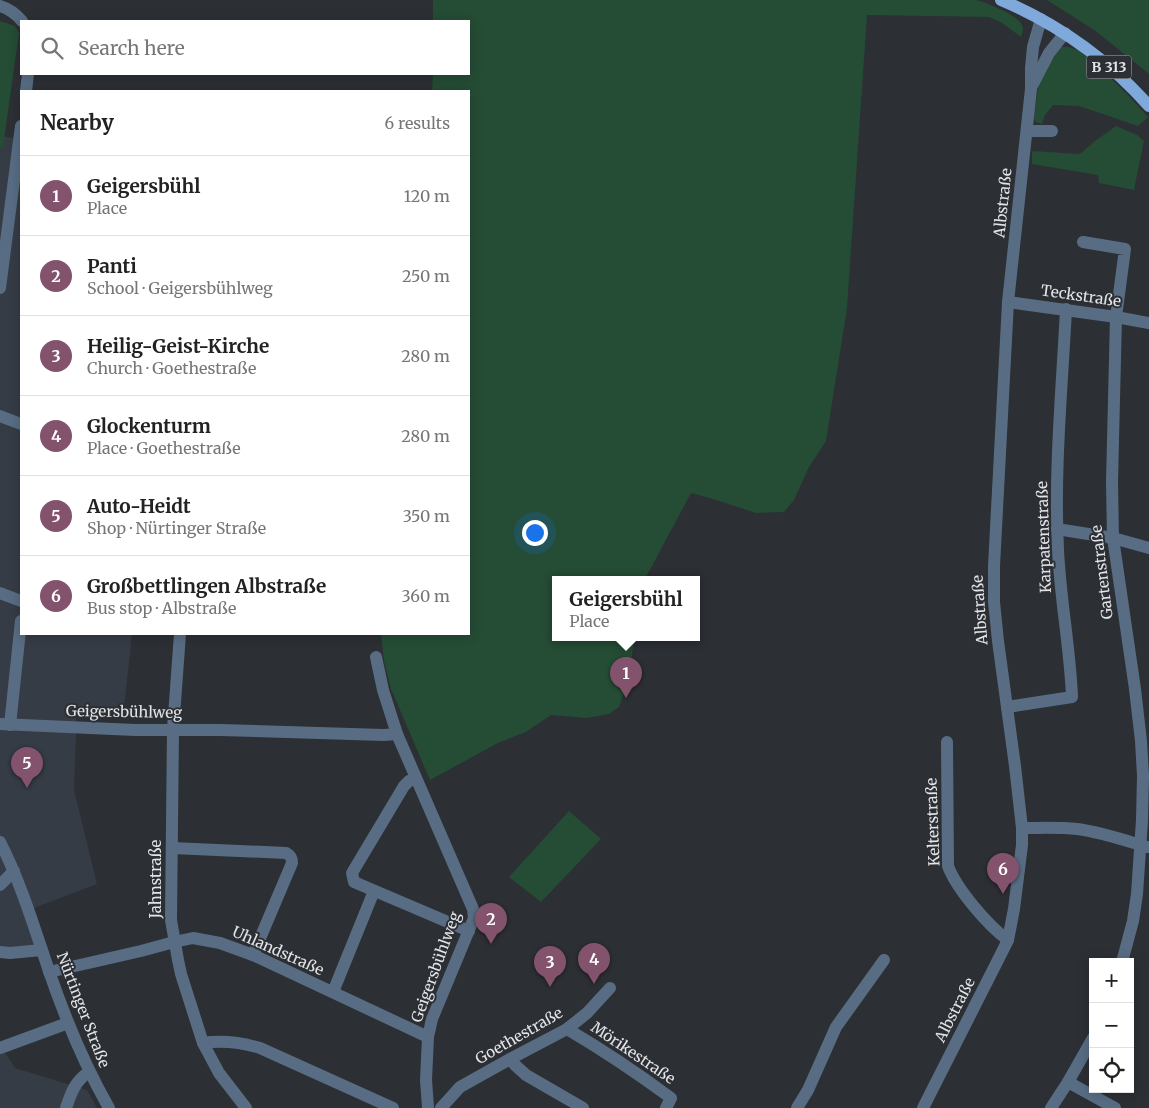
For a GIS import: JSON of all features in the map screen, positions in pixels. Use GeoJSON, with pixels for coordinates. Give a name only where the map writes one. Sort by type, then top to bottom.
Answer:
{"type":"FeatureCollection","features":[{"type":"Feature","properties":{"kind":"main road","name":"B 313"},"geometry":{"type":"LineString","coordinates":[[1001,0],[1040,18],[1065,33],[1107,65],[1136,91],[1149,106]]}},
{"type":"Feature","properties":{"kind":"street"},"geometry":{"type":"LineString","coordinates":[[6,5],[21,20]]}},
{"type":"Feature","properties":{"kind":"street","name":"Albstraße"},"geometry":{"type":"LineString","coordinates":[[923,1108],[973,1013],[1008,940],[1022,846],[1022,828],[994,602],[994,566],[1008,302],[1027,131],[1033,47],[1040,18]]}},
{"type":"Feature","properties":{"kind":"street","name":"Albstraße"},"geometry":{"type":"LineString","coordinates":[[1031,89],[1049,54],[1065,33]]}},
{"type":"Feature","properties":{"kind":"street"},"geometry":{"type":"LineString","coordinates":[[26,90],[28,75]]}},
{"type":"Feature","properties":{"kind":"street"},"geometry":{"type":"LineString","coordinates":[[1027,131],[1052,131]]}},
{"type":"Feature","properties":{"kind":"street"},"geometry":{"type":"LineString","coordinates":[[0,288],[16,218],[20,144]]}},
{"type":"Feature","properties":{"kind":"street","name":"Gartenstraße"},"geometry":{"type":"LineString","coordinates":[[1083,242],[1125,249],[1116,317],[1113,538],[1141,741],[1145,846],[1138,877],[1133,921],[1123,958]]}},
{"type":"Feature","properties":{"kind":"street","name":"Teckstraße"},"geometry":{"type":"LineString","coordinates":[[1008,302],[1149,323]]}},
{"type":"Feature","properties":{"kind":"street","name":"Karpatenstraße"},"geometry":{"type":"LineString","coordinates":[[1007,707],[1072,696],[1060,581],[1057,529],[1066,310]]}},
{"type":"Feature","properties":{"kind":"street"},"geometry":{"type":"LineString","coordinates":[[0,416],[20,424]]}},
{"type":"Feature","properties":{"kind":"street"},"geometry":{"type":"LineString","coordinates":[[1057,529],[1113,538],[1149,548]]}},
{"type":"Feature","properties":{"kind":"street"},"geometry":{"type":"LineString","coordinates":[[0,593],[20,601]]}},
{"type":"Feature","properties":{"kind":"street"},"geometry":{"type":"LineString","coordinates":[[5,724],[20,627]]}},
{"type":"Feature","properties":{"kind":"street","name":"Jahnstraße"},"geometry":{"type":"LineString","coordinates":[[180,635],[173,730],[171,920],[174,942],[181,974],[203,1043],[219,1073],[246,1108]]}},
{"type":"Feature","properties":{"kind":"street","name":"Geigersbühlweg"},"geometry":{"type":"LineString","coordinates":[[376,658],[383,690],[397,734],[473,909],[474,918],[432,1019],[428,1037],[426,1080],[430,1108]]}},
{"type":"Feature","properties":{"kind":"street","name":"Geigersbühlweg"},"geometry":{"type":"LineString","coordinates":[[5,724],[135,730],[397,734]]}},
{"type":"Feature","properties":{"kind":"street","name":"Kelterstraße"},"geometry":{"type":"LineString","coordinates":[[947,742],[948,866],[958,885],[990,925],[1008,940]]}},
{"type":"Feature","properties":{"kind":"street"},"geometry":{"type":"LineString","coordinates":[[416,778],[404,786],[352,873],[354,882],[469,931]]}},
{"type":"Feature","properties":{"kind":"street"},"geometry":{"type":"LineString","coordinates":[[1022,828],[1079,830],[1145,846]]}},
{"type":"Feature","properties":{"kind":"street","name":"Nürtinger Straße"},"geometry":{"type":"LineString","coordinates":[[0,842],[31,914],[49,972],[68,1023],[89,1072],[109,1108]]}},
{"type":"Feature","properties":{"kind":"street"},"geometry":{"type":"LineString","coordinates":[[172,848],[286,853],[289,855],[292,863],[253,955]]}},
{"type":"Feature","properties":{"kind":"street"},"geometry":{"type":"LineString","coordinates":[[0,885],[14,871]]}},
{"type":"Feature","properties":{"kind":"street"},"geometry":{"type":"LineString","coordinates":[[333,992],[374,891]]}},
{"type":"Feature","properties":{"kind":"street","name":"Uhlandstraße"},"geometry":{"type":"LineString","coordinates":[[49,972],[193,938],[220,943],[253,955],[428,1037]]}},
{"type":"Feature","properties":{"kind":"street","name":"Nürtinger Straße"},"geometry":{"type":"LineString","coordinates":[[0,952],[42,950]]}},
{"type":"Feature","properties":{"kind":"street"},"geometry":{"type":"LineString","coordinates":[[797,1108],[808,1090],[836,1027],[884,960]]}},
{"type":"Feature","properties":{"kind":"street","name":"Goethestraße"},"geometry":{"type":"LineString","coordinates":[[441,1108],[460,1088],[567,1029],[587,1013],[610,988]]}},
{"type":"Feature","properties":{"kind":"street"},"geometry":{"type":"LineString","coordinates":[[0,1048],[68,1023]]}},
{"type":"Feature","properties":{"kind":"street","name":"Mörikestraße"},"geometry":{"type":"LineString","coordinates":[[567,1029],[637,1072],[671,1098],[666,1108]]}},
{"type":"Feature","properties":{"kind":"street"},"geometry":{"type":"LineString","coordinates":[[203,1043],[217,1041],[232,1042],[260,1048],[393,1108]]}},
{"type":"Feature","properties":{"kind":"street"},"geometry":{"type":"LineString","coordinates":[[1051,1108],[1089,1045]]}},
{"type":"Feature","properties":{"kind":"street"},"geometry":{"type":"LineString","coordinates":[[510,1059],[526,1075],[583,1108]]}},
{"type":"Feature","properties":{"kind":"street"},"geometry":{"type":"LineString","coordinates":[[66,1108],[75,1085],[89,1072]]}},
{"type":"Feature","properties":{"kind":"street"},"geometry":{"type":"LineString","coordinates":[[1068,1082],[1115,1108]]}},
{"type":"Feature","properties":{"kind":"shaded area"},"geometry":{"type":"Polygon","coordinates":[[[0,136],[20,139],[20,635],[132,635],[123,717],[76,714],[74,790],[97,884],[34,908],[48,952],[0,955],[0,136]]]}},
{"type":"Feature","properties":{"kind":"shaded area"},"geometry":{"type":"Polygon","coordinates":[[[0,1044],[15,1068],[87,1090],[97,1108],[0,1108],[0,1044]]]}},
{"type":"Feature","properties":{"kind":"green space"},"geometry":{"type":"Polygon","coordinates":[[[433,0],[977,0],[1014,17],[1022,25],[1023,30],[1021,37],[1002,23],[989,17],[867,15],[847,308],[826,441],[809,467],[794,500],[784,512],[756,513],[691,493],[647,576],[552,576],[552,641],[634,641],[626,687],[619,707],[609,714],[587,718],[551,715],[526,732],[498,743],[430,780],[391,689],[384,661],[381,635],[470,635],[470,90],[432,90],[433,75],[470,75],[470,20],[433,20],[433,0]]]}},
{"type":"Feature","properties":{"kind":"green space"},"geometry":{"type":"Polygon","coordinates":[[[1047,0],[1149,0],[1149,74],[1097,32],[1047,0]]]}},
{"type":"Feature","properties":{"kind":"green space"},"geometry":{"type":"Polygon","coordinates":[[[0,21],[15,26],[19,33],[3,147],[0,147],[0,21]]]}},
{"type":"Feature","properties":{"kind":"green space"},"geometry":{"type":"Polygon","coordinates":[[[1061,47],[1078,50],[1095,63],[1148,117],[1138,126],[1079,106],[1053,105],[1045,115],[1042,124],[1036,122],[1034,119],[1038,87],[1046,64],[1061,47]]]}},
{"type":"Feature","properties":{"kind":"green space"},"geometry":{"type":"Polygon","coordinates":[[[1116,126],[1137,135],[1144,141],[1134,190],[1099,183],[1098,175],[1032,164],[1032,151],[1080,154],[1116,126]]]}},
{"type":"Feature","properties":{"kind":"green space"},"geometry":{"type":"Polygon","coordinates":[[[569,811],[601,839],[541,902],[509,877],[569,811]]]}},
{"type":"Feature","properties":{"kind":"place","name":"Geigersbühl"},"geometry":{"type":"Point","coordinates":[626,698]}},
{"type":"Feature","properties":{"kind":"place","name":"Auto-Heidt"},"geometry":{"type":"Point","coordinates":[27,788]}},
{"type":"Feature","properties":{"kind":"place","name":"Großbettlingen Albstraße"},"geometry":{"type":"Point","coordinates":[1003,894]}},
{"type":"Feature","properties":{"kind":"place","name":"Panti"},"geometry":{"type":"Point","coordinates":[491,944]}},
{"type":"Feature","properties":{"kind":"place","name":"Glockenturm"},"geometry":{"type":"Point","coordinates":[594,984]}},
{"type":"Feature","properties":{"kind":"place","name":"Heilig-Geist-Kirche"},"geometry":{"type":"Point","coordinates":[550,987]}}]}
